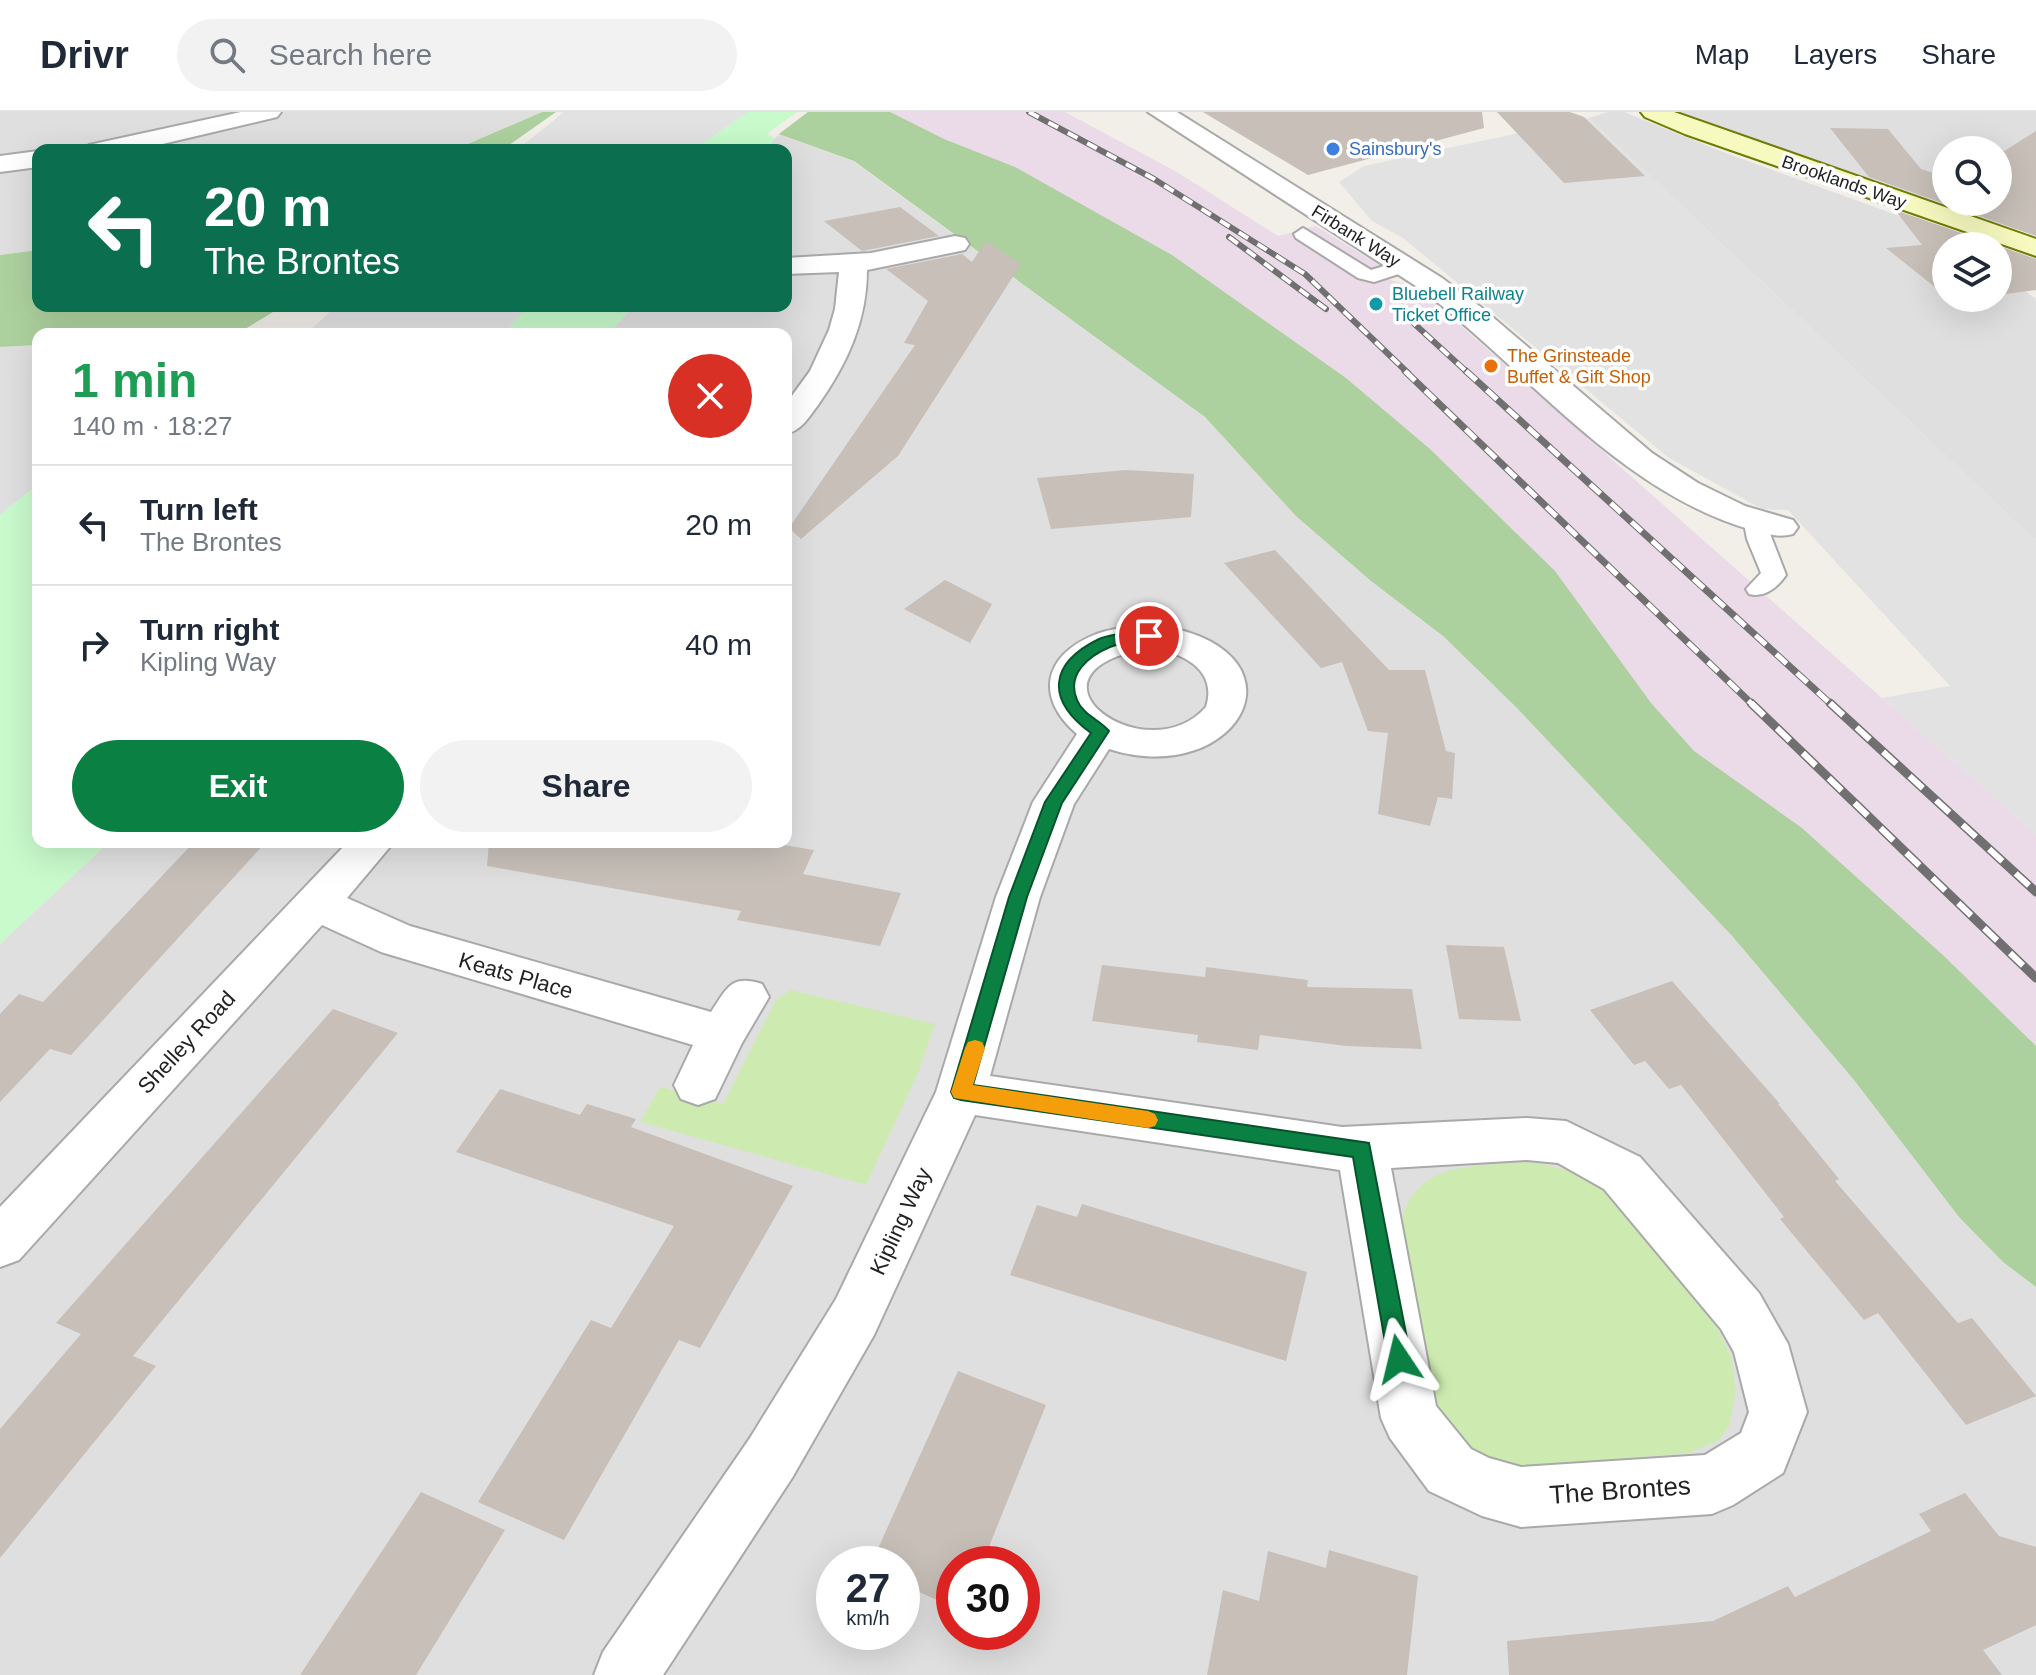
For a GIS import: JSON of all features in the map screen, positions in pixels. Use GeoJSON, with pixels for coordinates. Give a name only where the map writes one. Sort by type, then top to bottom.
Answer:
{"type":"FeatureCollection","features":[{"type":"Feature","properties":{"kind":"main road","name":"Brooklands Way"},"geometry":{"type":"LineString","coordinates":[[1653,112],[1748,149],[2036,248]]}},
{"type":"Feature","properties":{"kind":"street"},"geometry":{"type":"LineString","coordinates":[[129,144],[197,131],[269,112]]}},
{"type":"Feature","properties":{"kind":"street","name":"Firbank Way"},"geometry":{"type":"LineString","coordinates":[[1160,112],[1434,284],[1581,411],[1692,493],[1769,525]]}},
{"type":"Feature","properties":{"kind":"street"},"geometry":{"type":"LineString","coordinates":[[0,164],[32,160]]}},
{"type":"Feature","properties":{"kind":"street"},"geometry":{"type":"LineString","coordinates":[[792,266],[853,265],[905,258],[955,244]]}},
{"type":"Feature","properties":{"kind":"street"},"geometry":{"type":"LineString","coordinates":[[792,416],[826,372],[849,313],[853,265]]}},
{"type":"Feature","properties":{"kind":"street","name":"Kipling Way"},"geometry":{"type":"LineString","coordinates":[[626,1675],[771,1458],[855,1317],[961,1092],[1018,897],[1054,802],[1100,731]]}},
{"type":"Feature","properties":{"kind":"street","name":"Shelley Road"},"geometry":{"type":"LineString","coordinates":[[0,1243],[367,848]]}},
{"type":"Feature","properties":{"kind":"street","name":"Keats Place"},"geometry":{"type":"LineString","coordinates":[[315,903],[397,940],[734,1016],[698,1085]]}},
{"type":"Feature","properties":{"kind":"street","name":"The Brontes"},"geometry":{"type":"LineString","coordinates":[[961,1092],[1362,1150],[1527,1139],[1553,1141],[1577,1148],[1622,1173],[1740,1311],[1760,1344],[1778,1412],[1762,1453],[1712,1484],[1521,1497],[1482,1486],[1450,1470],[1410,1418],[1362,1150]]}},
{"type":"Feature","properties":{"kind":"lane"},"geometry":{"type":"LineString","coordinates":[[1303,234],[1365,274],[1374,276],[1404,266]]}},
{"type":"Feature","properties":{"kind":"lane"},"geometry":{"type":"LineString","coordinates":[[1758,589],[1774,575],[1772,563],[1756,542],[1769,525]]}},
{"type":"Feature","properties":{"kind":"shaded area"},"geometry":{"type":"Polygon","coordinates":[[[0,112],[542,112],[468,144],[32,144],[32,251],[0,255],[0,112]]]}},
{"type":"Feature","properties":{"kind":"shaded area"},"geometry":{"type":"Polygon","coordinates":[[[564,112],[748,112],[702,144],[524,144],[564,112]]]}},
{"type":"Feature","properties":{"kind":"shaded area"},"geometry":{"type":"Polygon","coordinates":[[[808,112],[1065,112],[1177,172],[1278,236],[1316,226],[1389,271],[1381,277],[1408,285],[1428,297],[2036,834],[2036,1287],[2003,1262],[1959,1217],[1854,1080],[1733,937],[1516,707],[1443,636],[1371,581],[1296,516],[1205,417],[854,161],[779,134],[808,112]]]}},
{"type":"Feature","properties":{"kind":"shaded area"},"geometry":{"type":"Polygon","coordinates":[[[1608,112],[1624,112],[1723,152],[1944,232],[1932,232],[1932,312],[2012,312],[2012,281],[2036,299],[2036,541],[1589,118],[1608,112]]]}},
{"type":"Feature","properties":{"kind":"shaded area"},"geometry":{"type":"Polygon","coordinates":[[[1677,112],[2036,112],[2036,236],[1975,216],[2012,216],[2012,136],[1932,136],[1932,202],[1810,162],[1677,112]]]}},
{"type":"Feature","properties":{"kind":"shaded area"},"geometry":{"type":"Polygon","coordinates":[[[1589,118],[2036,541],[2036,834],[1882,698],[1950,686],[1788,510],[1762,509],[1669,458],[1403,238],[1372,221],[1339,182],[1364,166],[1589,118]]]}},
{"type":"Feature","properties":{"kind":"shaded area"},"geometry":{"type":"Polygon","coordinates":[[[779,134],[853,161],[1205,417],[1296,516],[1371,581],[1443,636],[1516,707],[1733,937],[1854,1080],[1959,1217],[2003,1262],[2036,1287],[2036,1675],[0,1675],[0,944],[103,848],[792,848],[792,328],[614,328],[628,312],[792,312],[792,144],[770,144],[779,134]]]}},
{"type":"Feature","properties":{"kind":"shaded area"},"geometry":{"type":"Polygon","coordinates":[[[330,312],[523,312],[508,328],[312,328],[330,312]]]}},
{"type":"Feature","properties":{"kind":"shaded area"},"geometry":{"type":"Polygon","coordinates":[[[32,345],[32,489],[0,515],[0,347],[32,345]]]}},
{"type":"Feature","properties":{"kind":"green space"},"geometry":{"type":"Polygon","coordinates":[[[542,112],[556,112],[511,144],[468,144],[542,112]]]}},
{"type":"Feature","properties":{"kind":"green space"},"geometry":{"type":"Polygon","coordinates":[[[748,112],[797,112],[767,134],[775,138],[770,144],[702,144],[748,112]]]}},
{"type":"Feature","properties":{"kind":"green space"},"geometry":{"type":"Polygon","coordinates":[[[808,112],[890,112],[944,139],[1015,167],[1172,255],[1346,378],[1430,449],[1555,571],[1651,703],[1694,751],[1802,828],[1945,957],[2036,1046],[2036,1287],[2003,1262],[1959,1217],[1854,1080],[1733,937],[1516,707],[1443,636],[1371,581],[1296,516],[1205,417],[854,161],[779,134],[808,112]]]}},
{"type":"Feature","properties":{"kind":"green space"},"geometry":{"type":"Polygon","coordinates":[[[32,251],[32,312],[273,312],[247,328],[32,328],[32,345],[0,347],[0,255],[32,251]]]}},
{"type":"Feature","properties":{"kind":"green space"},"geometry":{"type":"Polygon","coordinates":[[[523,312],[628,312],[614,328],[508,328],[523,312]]]}},
{"type":"Feature","properties":{"kind":"green space"},"geometry":{"type":"Polygon","coordinates":[[[32,489],[32,848],[103,848],[0,944],[0,515],[32,489]]]}},
{"type":"Feature","properties":{"kind":"green space"},"geometry":{"type":"Polygon","coordinates":[[[791,990],[935,1024],[919,1071],[866,1185],[640,1122],[660,1087],[723,1104],[776,1000],[791,990]]]}},
{"type":"Feature","properties":{"kind":"green space"},"geometry":{"type":"Polygon","coordinates":[[[1522,1162],[1578,1173],[1611,1196],[1716,1326],[1731,1356],[1736,1390],[1729,1427],[1719,1440],[1689,1453],[1504,1466],[1466,1450],[1436,1417],[1399,1230],[1406,1208],[1416,1191],[1444,1172],[1522,1162]]]}},
{"type":"Feature","properties":{"kind":"building","name":"Sainsbury's"},"geometry":{"type":"Polygon","coordinates":[[[1203,112],[1482,112],[1484,128],[1308,175],[1203,112]]]}},
{"type":"Feature","properties":{"kind":"building"},"geometry":{"type":"Polygon","coordinates":[[[1497,112],[1570,112],[1584,117],[1645,176],[1564,183],[1497,112]]]}},
{"type":"Feature","properties":{"kind":"building"},"geometry":{"type":"Polygon","coordinates":[[[1830,128],[1888,129],[1921,169],[1932,173],[1932,199],[1869,177],[1830,128]]]}},
{"type":"Feature","properties":{"kind":"building"},"geometry":{"type":"Polygon","coordinates":[[[2036,131],[2036,236],[1979,216],[2012,216],[2012,146],[2036,131]]]}},
{"type":"Feature","properties":{"kind":"building"},"geometry":{"type":"Polygon","coordinates":[[[900,207],[939,236],[862,251],[824,221],[900,207]]]}},
{"type":"Feature","properties":{"kind":"building"},"geometry":{"type":"Polygon","coordinates":[[[1895,210],[1958,232],[1932,232],[1932,285],[1886,248],[1922,245],[1895,210]]]}},
{"type":"Feature","properties":{"kind":"building"},"geometry":{"type":"Polygon","coordinates":[[[986,241],[1021,264],[898,456],[801,539],[792,531],[792,524],[915,345],[904,343],[928,301],[886,269],[962,254],[972,262],[986,241]]]}},
{"type":"Feature","properties":{"kind":"building"},"geometry":{"type":"Polygon","coordinates":[[[2012,251],[2036,259],[2036,290],[2012,293],[2012,251]]]}},
{"type":"Feature","properties":{"kind":"building"},"geometry":{"type":"Polygon","coordinates":[[[1126,470],[1194,474],[1191,517],[1051,529],[1037,478],[1126,470]]]}},
{"type":"Feature","properties":{"kind":"building"},"geometry":{"type":"Polygon","coordinates":[[[1275,550],[1389,670],[1425,670],[1446,751],[1455,753],[1452,799],[1438,797],[1430,826],[1378,814],[1388,733],[1368,731],[1342,662],[1321,668],[1224,563],[1275,550]]]}},
{"type":"Feature","properties":{"kind":"building"},"geometry":{"type":"Polygon","coordinates":[[[945,580],[992,604],[970,643],[904,609],[945,580]]]}},
{"type":"Feature","properties":{"kind":"building"},"geometry":{"type":"Polygon","coordinates":[[[792,846],[814,850],[803,874],[901,893],[880,946],[737,920],[741,911],[487,866],[488,848],[792,846]]]}},
{"type":"Feature","properties":{"kind":"building"},"geometry":{"type":"Polygon","coordinates":[[[188,848],[261,848],[71,1055],[50,1049],[0,1102],[0,1014],[19,994],[43,1002],[188,848]]]}},
{"type":"Feature","properties":{"kind":"building"},"geometry":{"type":"Polygon","coordinates":[[[1446,945],[1504,947],[1521,1021],[1459,1019],[1446,945]]]}},
{"type":"Feature","properties":{"kind":"building"},"geometry":{"type":"Polygon","coordinates":[[[1102,965],[1205,977],[1206,967],[1308,980],[1307,987],[1412,989],[1422,1049],[1346,1046],[1260,1035],[1258,1050],[1197,1042],[1198,1035],[1092,1021],[1102,965]]]}},
{"type":"Feature","properties":{"kind":"building"},"geometry":{"type":"Polygon","coordinates":[[[1672,981],[1780,1104],[1839,1179],[1835,1181],[1958,1323],[1972,1318],[2036,1396],[1966,1425],[1878,1313],[1864,1320],[1780,1219],[1784,1217],[1681,1085],[1669,1089],[1645,1061],[1634,1065],[1590,1010],[1672,981]]]}},
{"type":"Feature","properties":{"kind":"building"},"geometry":{"type":"Polygon","coordinates":[[[333,1009],[398,1033],[133,1356],[156,1366],[0,1558],[0,1429],[81,1334],[56,1323],[333,1009]]]}},
{"type":"Feature","properties":{"kind":"building"},"geometry":{"type":"Polygon","coordinates":[[[500,1089],[580,1115],[587,1104],[636,1119],[631,1127],[793,1186],[700,1348],[679,1340],[564,1540],[478,1502],[591,1320],[611,1328],[674,1226],[456,1152],[500,1089]]]}},
{"type":"Feature","properties":{"kind":"building"},"geometry":{"type":"Polygon","coordinates":[[[1082,1204],[1307,1272],[1286,1361],[1010,1275],[1037,1205],[1077,1217],[1082,1204]]]}},
{"type":"Feature","properties":{"kind":"building"},"geometry":{"type":"Polygon","coordinates":[[[958,1371],[1046,1405],[989,1546],[936,1546],[936,1599],[920,1593],[920,1546],[879,1546],[958,1371]]]}},
{"type":"Feature","properties":{"kind":"building"},"geometry":{"type":"Polygon","coordinates":[[[421,1492],[505,1530],[416,1675],[300,1675],[421,1492]]]}},
{"type":"Feature","properties":{"kind":"building"},"geometry":{"type":"Polygon","coordinates":[[[1965,1493],[1999,1536],[2036,1547],[2036,1625],[1983,1650],[2002,1675],[1509,1675],[1507,1641],[1713,1621],[1788,1586],[1795,1597],[1931,1531],[1919,1514],[1965,1493]]]}},
{"type":"Feature","properties":{"kind":"building"},"geometry":{"type":"Polygon","coordinates":[[[1329,1550],[1418,1576],[1407,1675],[1207,1675],[1223,1590],[1259,1601],[1268,1551],[1326,1568],[1329,1550]]]}},
{"type":"Feature","properties":{"kind":"railway"},"geometry":{"type":"LineString","coordinates":[[1029,112],[1154,179],[1305,274],[1408,373]]}},
{"type":"Feature","properties":{"kind":"railway"},"geometry":{"type":"LineString","coordinates":[[1229,237],[1326,309]]}},
{"type":"Feature","properties":{"kind":"railway"},"geometry":{"type":"LineString","coordinates":[[1408,318],[1468,373]]}},
{"type":"Feature","properties":{"kind":"railway"},"geometry":{"type":"LineString","coordinates":[[1405,371],[1753,705]]}},
{"type":"Feature","properties":{"kind":"railway"},"geometry":{"type":"LineString","coordinates":[[1466,371],[1832,705]]}},
{"type":"Feature","properties":{"kind":"railway"},"geometry":{"type":"LineString","coordinates":[[1751,703],[2036,978]]}},
{"type":"Feature","properties":{"kind":"railway"},"geometry":{"type":"LineString","coordinates":[[1830,703],[2036,892]]}},
{"type":"Feature","properties":{"kind":"slow traffic"},"geometry":{"type":"LineString","coordinates":[[975,1048],[961,1092],[1148,1120]]}},
{"type":"Feature","properties":{"kind":"place","name":"Sainsbury's"},"geometry":{"type":"Point","coordinates":[1333,149]}},
{"type":"Feature","properties":{"kind":"place","name":"Bluebell Railway Ticket Office"},"geometry":{"type":"Point","coordinates":[1376,304]}},
{"type":"Feature","properties":{"kind":"place","name":"The Grinsteade Buffet & Gift Shop"},"geometry":{"type":"Point","coordinates":[1491,366]}},
{"type":"Feature","properties":{"kind":"route"},"geometry":{"type":"LineString","coordinates":[[1149,636],[1106,642],[1076,661],[1068,673],[1066,687],[1069,702],[1078,715],[1100,731],[1054,802],[1018,897],[961,1092],[1362,1150],[1399,1359]]}}]}
